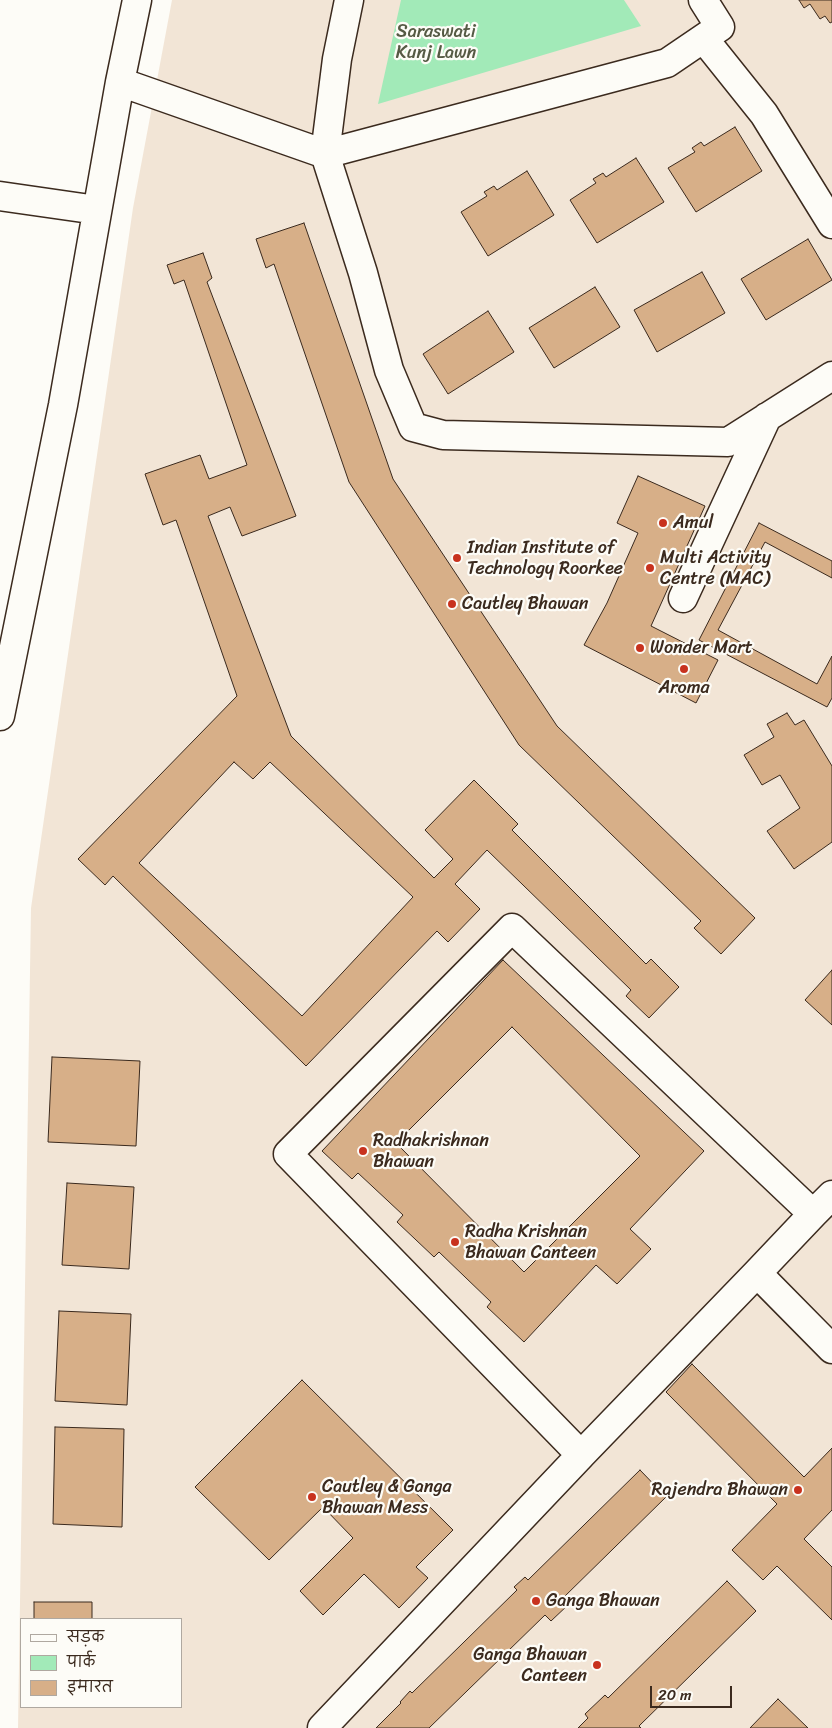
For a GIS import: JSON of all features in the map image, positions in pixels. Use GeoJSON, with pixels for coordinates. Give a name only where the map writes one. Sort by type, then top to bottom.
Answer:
{"type":"FeatureCollection","features":[{"type":"Feature","properties":{"kind":"street"},"geometry":{"type":"LineString","coordinates":[[0,716],[63,405],[120,82],[137,0]]}},
{"type":"Feature","properties":{"kind":"street"},"geometry":{"type":"LineString","coordinates":[[349,0],[337,59],[325,154],[363,273],[389,370],[413,427],[444,435],[728,442],[832,376]]}},
{"type":"Feature","properties":{"kind":"street"},"geometry":{"type":"LineString","coordinates":[[120,82],[325,154],[667,63],[720,27],[703,0]]}},
{"type":"Feature","properties":{"kind":"street"},"geometry":{"type":"LineString","coordinates":[[704,39],[764,114],[832,224]]}},
{"type":"Feature","properties":{"kind":"street"},"geometry":{"type":"LineString","coordinates":[[0,196],[98,210]]}},
{"type":"Feature","properties":{"kind":"street"},"geometry":{"type":"LineString","coordinates":[[683,598],[767,417]]}},
{"type":"Feature","properties":{"kind":"street"},"geometry":{"type":"LineString","coordinates":[[582,1454],[288,1154],[512,928],[813,1214]]}},
{"type":"Feature","properties":{"kind":"street"},"geometry":{"type":"LineString","coordinates":[[322,1728],[582,1454],[832,1195]]}},
{"type":"Feature","properties":{"kind":"street"},"geometry":{"type":"LineString","coordinates":[[757,1273],[832,1349]]}},
{"type":"Feature","properties":{"kind":"shaded area","name":"Indian Institute of Technology Roorkee"},"geometry":{"type":"Polygon","coordinates":[[[172,0],[832,0],[832,1728],[18,1728],[31,908],[133,208],[172,0]]]}},
{"type":"Feature","properties":{"kind":"green space","name":"Saraswati Kunj Lawn"},"geometry":{"type":"Polygon","coordinates":[[[401,0],[624,0],[641,26],[378,104],[401,0]]]}},
{"type":"Feature","properties":{"kind":"building"},"geometry":{"type":"Polygon","coordinates":[[[799,0],[832,0],[832,22],[830,23],[825,16],[820,19],[810,4],[804,8],[799,0]]]}},
{"type":"Feature","properties":{"kind":"building"},"geometry":{"type":"Polygon","coordinates":[[[735,127],[762,171],[696,212],[668,168],[695,152],[692,148],[701,142],[704,146],[735,127]]]}},
{"type":"Feature","properties":{"kind":"building"},"geometry":{"type":"Polygon","coordinates":[[[636,158],[664,202],[597,243],[570,200],[596,183],[593,179],[603,173],[606,177],[636,158]]]}},
{"type":"Feature","properties":{"kind":"building"},"geometry":{"type":"Polygon","coordinates":[[[527,171],[554,215],[488,256],[461,212],[487,196],[484,192],[494,186],[497,190],[527,171]]]}},
{"type":"Feature","properties":{"kind":"building","name":"Cautley Bhawan"},"geometry":{"type":"Polygon","coordinates":[[[304,223],[393,479],[557,726],[755,918],[721,954],[694,928],[701,921],[519,745],[349,482],[274,264],[266,268],[256,239],[304,223]]]}},
{"type":"Feature","properties":{"kind":"building"},"geometry":{"type":"Polygon","coordinates":[[[808,239],[832,280],[766,320],[741,279],[808,239]]]}},
{"type":"Feature","properties":{"kind":"building"},"geometry":{"type":"Polygon","coordinates":[[[203,253],[212,278],[207,282],[296,516],[242,536],[230,507],[208,516],[291,736],[434,878],[453,859],[425,830],[474,780],[518,824],[512,830],[646,964],[651,959],[679,987],[649,1018],[626,996],[631,990],[487,850],[455,884],[480,909],[448,942],[437,931],[306,1066],[113,876],[105,885],[78,859],[237,696],[176,520],[163,525],[145,474],[200,455],[209,479],[247,465],[184,280],[174,284],[167,265],[203,253]],[[234,762],[139,863],[302,1016],[413,897],[270,762],[253,779],[234,762]]]}},
{"type":"Feature","properties":{"kind":"building"},"geometry":{"type":"Polygon","coordinates":[[[702,272],[725,313],[657,352],[634,310],[702,272]]]}},
{"type":"Feature","properties":{"kind":"building"},"geometry":{"type":"Polygon","coordinates":[[[595,287],[620,327],[554,368],[529,328],[595,287]]]}},
{"type":"Feature","properties":{"kind":"building"},"geometry":{"type":"Polygon","coordinates":[[[488,311],[514,352],[448,394],[423,354],[488,311]]]}},
{"type":"Feature","properties":{"kind":"building","name":"Multi Activity Centre (MAC)"},"geometry":{"type":"Polygon","coordinates":[[[638,476],[705,506],[651,626],[718,660],[696,703],[584,645],[607,603],[638,533],[617,523],[638,476]]]}},
{"type":"Feature","properties":{"kind":"building","name":"Multi Activity Centre (MAC)"},"geometry":{"type":"Polygon","coordinates":[[[759,523],[832,561],[832,578],[765,542],[718,630],[817,684],[832,656],[832,698],[827,707],[699,640],[759,523]]]}},
{"type":"Feature","properties":{"kind":"building"},"geometry":{"type":"Polygon","coordinates":[[[787,713],[795,725],[804,720],[832,766],[832,842],[794,869],[767,831],[800,808],[780,775],[762,785],[744,755],[774,737],[767,724],[787,713]]]}},
{"type":"Feature","properties":{"kind":"building","name":"Radhakrishnan Bhawan"},"geometry":{"type":"Polygon","coordinates":[[[503,960],[704,1151],[630,1229],[651,1249],[617,1284],[596,1265],[524,1342],[487,1307],[491,1302],[439,1252],[434,1257],[397,1222],[403,1215],[358,1173],[352,1179],[322,1151],[503,960]],[[512,1027],[396,1143],[524,1272],[640,1156],[512,1027]]]}},
{"type":"Feature","properties":{"kind":"building"},"geometry":{"type":"Polygon","coordinates":[[[832,970],[832,1025],[805,1000],[832,970]]]}},
{"type":"Feature","properties":{"kind":"building"},"geometry":{"type":"Polygon","coordinates":[[[52,1057],[140,1061],[136,1146],[48,1142],[52,1057]]]}},
{"type":"Feature","properties":{"kind":"building"},"geometry":{"type":"Polygon","coordinates":[[[67,1183],[134,1187],[129,1269],[62,1265],[67,1183]]]}},
{"type":"Feature","properties":{"kind":"building"},"geometry":{"type":"Polygon","coordinates":[[[59,1311],[131,1314],[127,1405],[55,1401],[59,1311]]]}},
{"type":"Feature","properties":{"kind":"building","name":"Rajendra Bhawan"},"geometry":{"type":"Polygon","coordinates":[[[692,1364],[804,1477],[832,1448],[832,1510],[804,1539],[832,1567],[832,1620],[777,1566],[763,1580],[732,1550],[777,1504],[666,1392],[692,1364]]]}},
{"type":"Feature","properties":{"kind":"building","name":"Cautley & Ganga Bhawan Mess"},"geometry":{"type":"Polygon","coordinates":[[[302,1380],[453,1530],[416,1567],[428,1578],[399,1608],[364,1574],[323,1615],[300,1591],[353,1538],[323,1507],[269,1560],[195,1487],[302,1380]]]}},
{"type":"Feature","properties":{"kind":"building"},"geometry":{"type":"Polygon","coordinates":[[[55,1427],[124,1429],[122,1527],[53,1524],[55,1427]]]}},
{"type":"Feature","properties":{"kind":"building","name":"Ganga Bhawan"},"geometry":{"type":"Polygon","coordinates":[[[640,1470],[666,1497],[563,1598],[569,1604],[551,1621],[545,1615],[429,1728],[376,1728],[410,1691],[412,1693],[517,1590],[514,1587],[525,1577],[528,1580],[640,1470]]]}},
{"type":"Feature","properties":{"kind":"building","name":"Ganga Bhawan"},"geometry":{"type":"Polygon","coordinates":[[[727,1581],[756,1611],[639,1726],[641,1728],[578,1728],[588,1718],[585,1714],[605,1695],[608,1698],[727,1581]]]}},
{"type":"Feature","properties":{"kind":"building"},"geometry":{"type":"Polygon","coordinates":[[[34,1602],[92,1602],[92,1618],[34,1618],[34,1602]]]}},
{"type":"Feature","properties":{"kind":"building"},"geometry":{"type":"Polygon","coordinates":[[[778,1699],[808,1728],[750,1728],[778,1699]]]}},
{"type":"Feature","properties":{"kind":"place","name":"Amul"},"geometry":{"type":"Point","coordinates":[663,523]}},
{"type":"Feature","properties":{"kind":"place","name":"Indian Institute of Technology Roorkee"},"geometry":{"type":"Point","coordinates":[457,558]}},
{"type":"Feature","properties":{"kind":"place","name":"Multi Activity Centre (MAC)"},"geometry":{"type":"Point","coordinates":[650,568]}},
{"type":"Feature","properties":{"kind":"place","name":"Cautley Bhawan"},"geometry":{"type":"Point","coordinates":[452,604]}},
{"type":"Feature","properties":{"kind":"place","name":"Wonder Mart"},"geometry":{"type":"Point","coordinates":[640,648]}},
{"type":"Feature","properties":{"kind":"place","name":"Aroma"},"geometry":{"type":"Point","coordinates":[684,669]}},
{"type":"Feature","properties":{"kind":"place","name":"Radhakrishnan Bhawan"},"geometry":{"type":"Point","coordinates":[363,1151]}},
{"type":"Feature","properties":{"kind":"place","name":"Radha Krishnan Bhawan Canteen"},"geometry":{"type":"Point","coordinates":[455,1242]}},
{"type":"Feature","properties":{"kind":"place","name":"Rajendra Bhawan"},"geometry":{"type":"Point","coordinates":[798,1490]}},
{"type":"Feature","properties":{"kind":"place","name":"Cautley & Ganga Bhawan Mess"},"geometry":{"type":"Point","coordinates":[312,1497]}},
{"type":"Feature","properties":{"kind":"place","name":"Ganga Bhawan"},"geometry":{"type":"Point","coordinates":[536,1601]}},
{"type":"Feature","properties":{"kind":"place","name":"Ganga Bhawan Canteen"},"geometry":{"type":"Point","coordinates":[597,1665]}}]}
